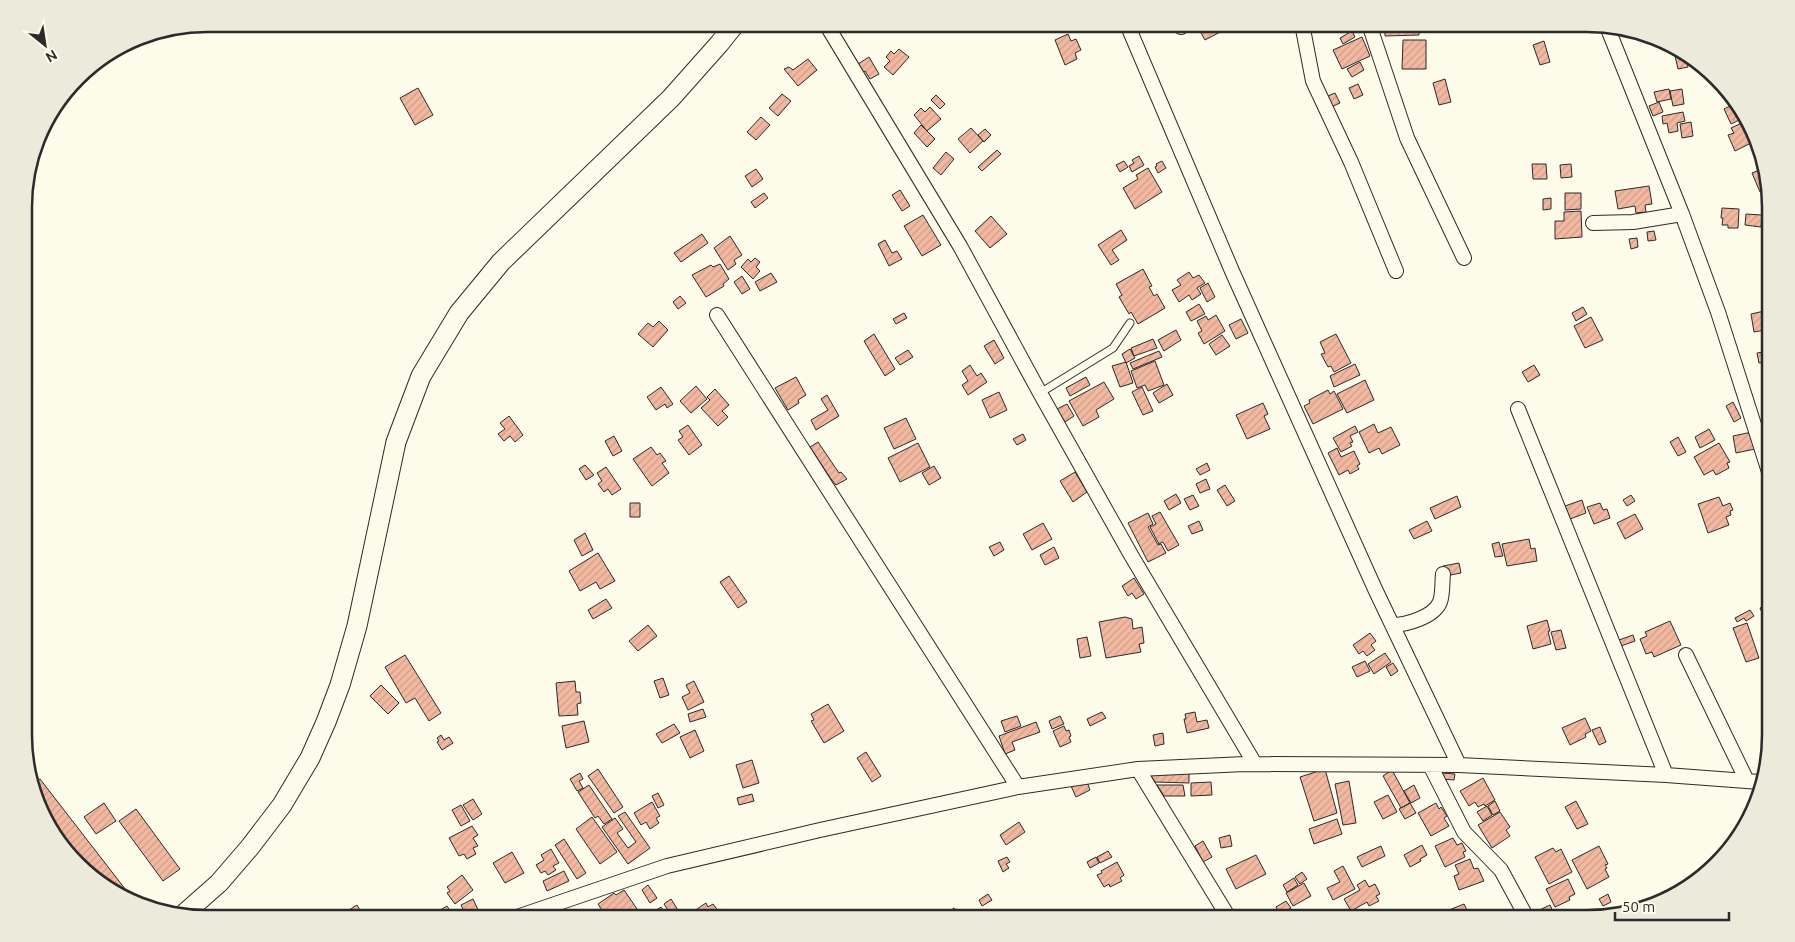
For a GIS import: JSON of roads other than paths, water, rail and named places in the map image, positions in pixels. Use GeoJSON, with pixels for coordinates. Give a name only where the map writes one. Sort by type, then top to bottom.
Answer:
{"type":"FeatureCollection","features":[{"type":"Feature","properties":{"kind":"main road"},"geometry":{"type":"LineString","coordinates":[[190,908],[219,883],[250,847],[282,805],[310,758],[340,685],[357,626],[396,442],[421,376],[459,313],[501,262],[671,98],[728,33]]}},
{"type":"Feature","properties":{"kind":"street"},"geometry":{"type":"LineString","coordinates":[[1131,32],[1236,280],[1392,625],[1459,765]]}},
{"type":"Feature","properties":{"kind":"street"},"geometry":{"type":"LineString","coordinates":[[1304,32],[1313,82],[1351,162],[1396,271]]}},
{"type":"Feature","properties":{"kind":"street"},"geometry":{"type":"LineString","coordinates":[[1372,32],[1407,138],[1464,258]]}},
{"type":"Feature","properties":{"kind":"street"},"geometry":{"type":"LineString","coordinates":[[831,33],[960,246],[1040,393],[1132,555],[1255,764]]}},
{"type":"Feature","properties":{"kind":"street"},"geometry":{"type":"LineString","coordinates":[[1610,34],[1682,214],[1718,312],[1762,452]]}},
{"type":"Feature","properties":{"kind":"street"},"geometry":{"type":"LineString","coordinates":[[1593,223],[1633,222],[1682,214]]}},
{"type":"Feature","properties":{"kind":"street"},"geometry":{"type":"LineString","coordinates":[[717,315],[1018,787]]}},
{"type":"Feature","properties":{"kind":"street"},"geometry":{"type":"LineString","coordinates":[[1518,409],[1666,775]]}},
{"type":"Feature","properties":{"kind":"street"},"geometry":{"type":"LineString","coordinates":[[1392,625],[1406,624],[1433,610],[1440,602],[1443,574]]}},
{"type":"Feature","properties":{"kind":"street"},"geometry":{"type":"LineString","coordinates":[[1686,655],[1753,782]]}},
{"type":"Feature","properties":{"kind":"street"},"geometry":{"type":"LineString","coordinates":[[538,910],[667,866],[1018,787],[1138,769],[1255,764],[1459,765],[1666,775],[1753,782]]}},
{"type":"Feature","properties":{"kind":"street"},"geometry":{"type":"LineString","coordinates":[[1430,765],[1464,832],[1501,870],[1522,909]]}},
{"type":"Feature","properties":{"kind":"street"},"geometry":{"type":"LineString","coordinates":[[1138,769],[1224,909]]}},
{"type":"Feature","properties":{"kind":"lane"},"geometry":{"type":"LineString","coordinates":[[1040,393],[1114,348],[1130,323]]}}]}
